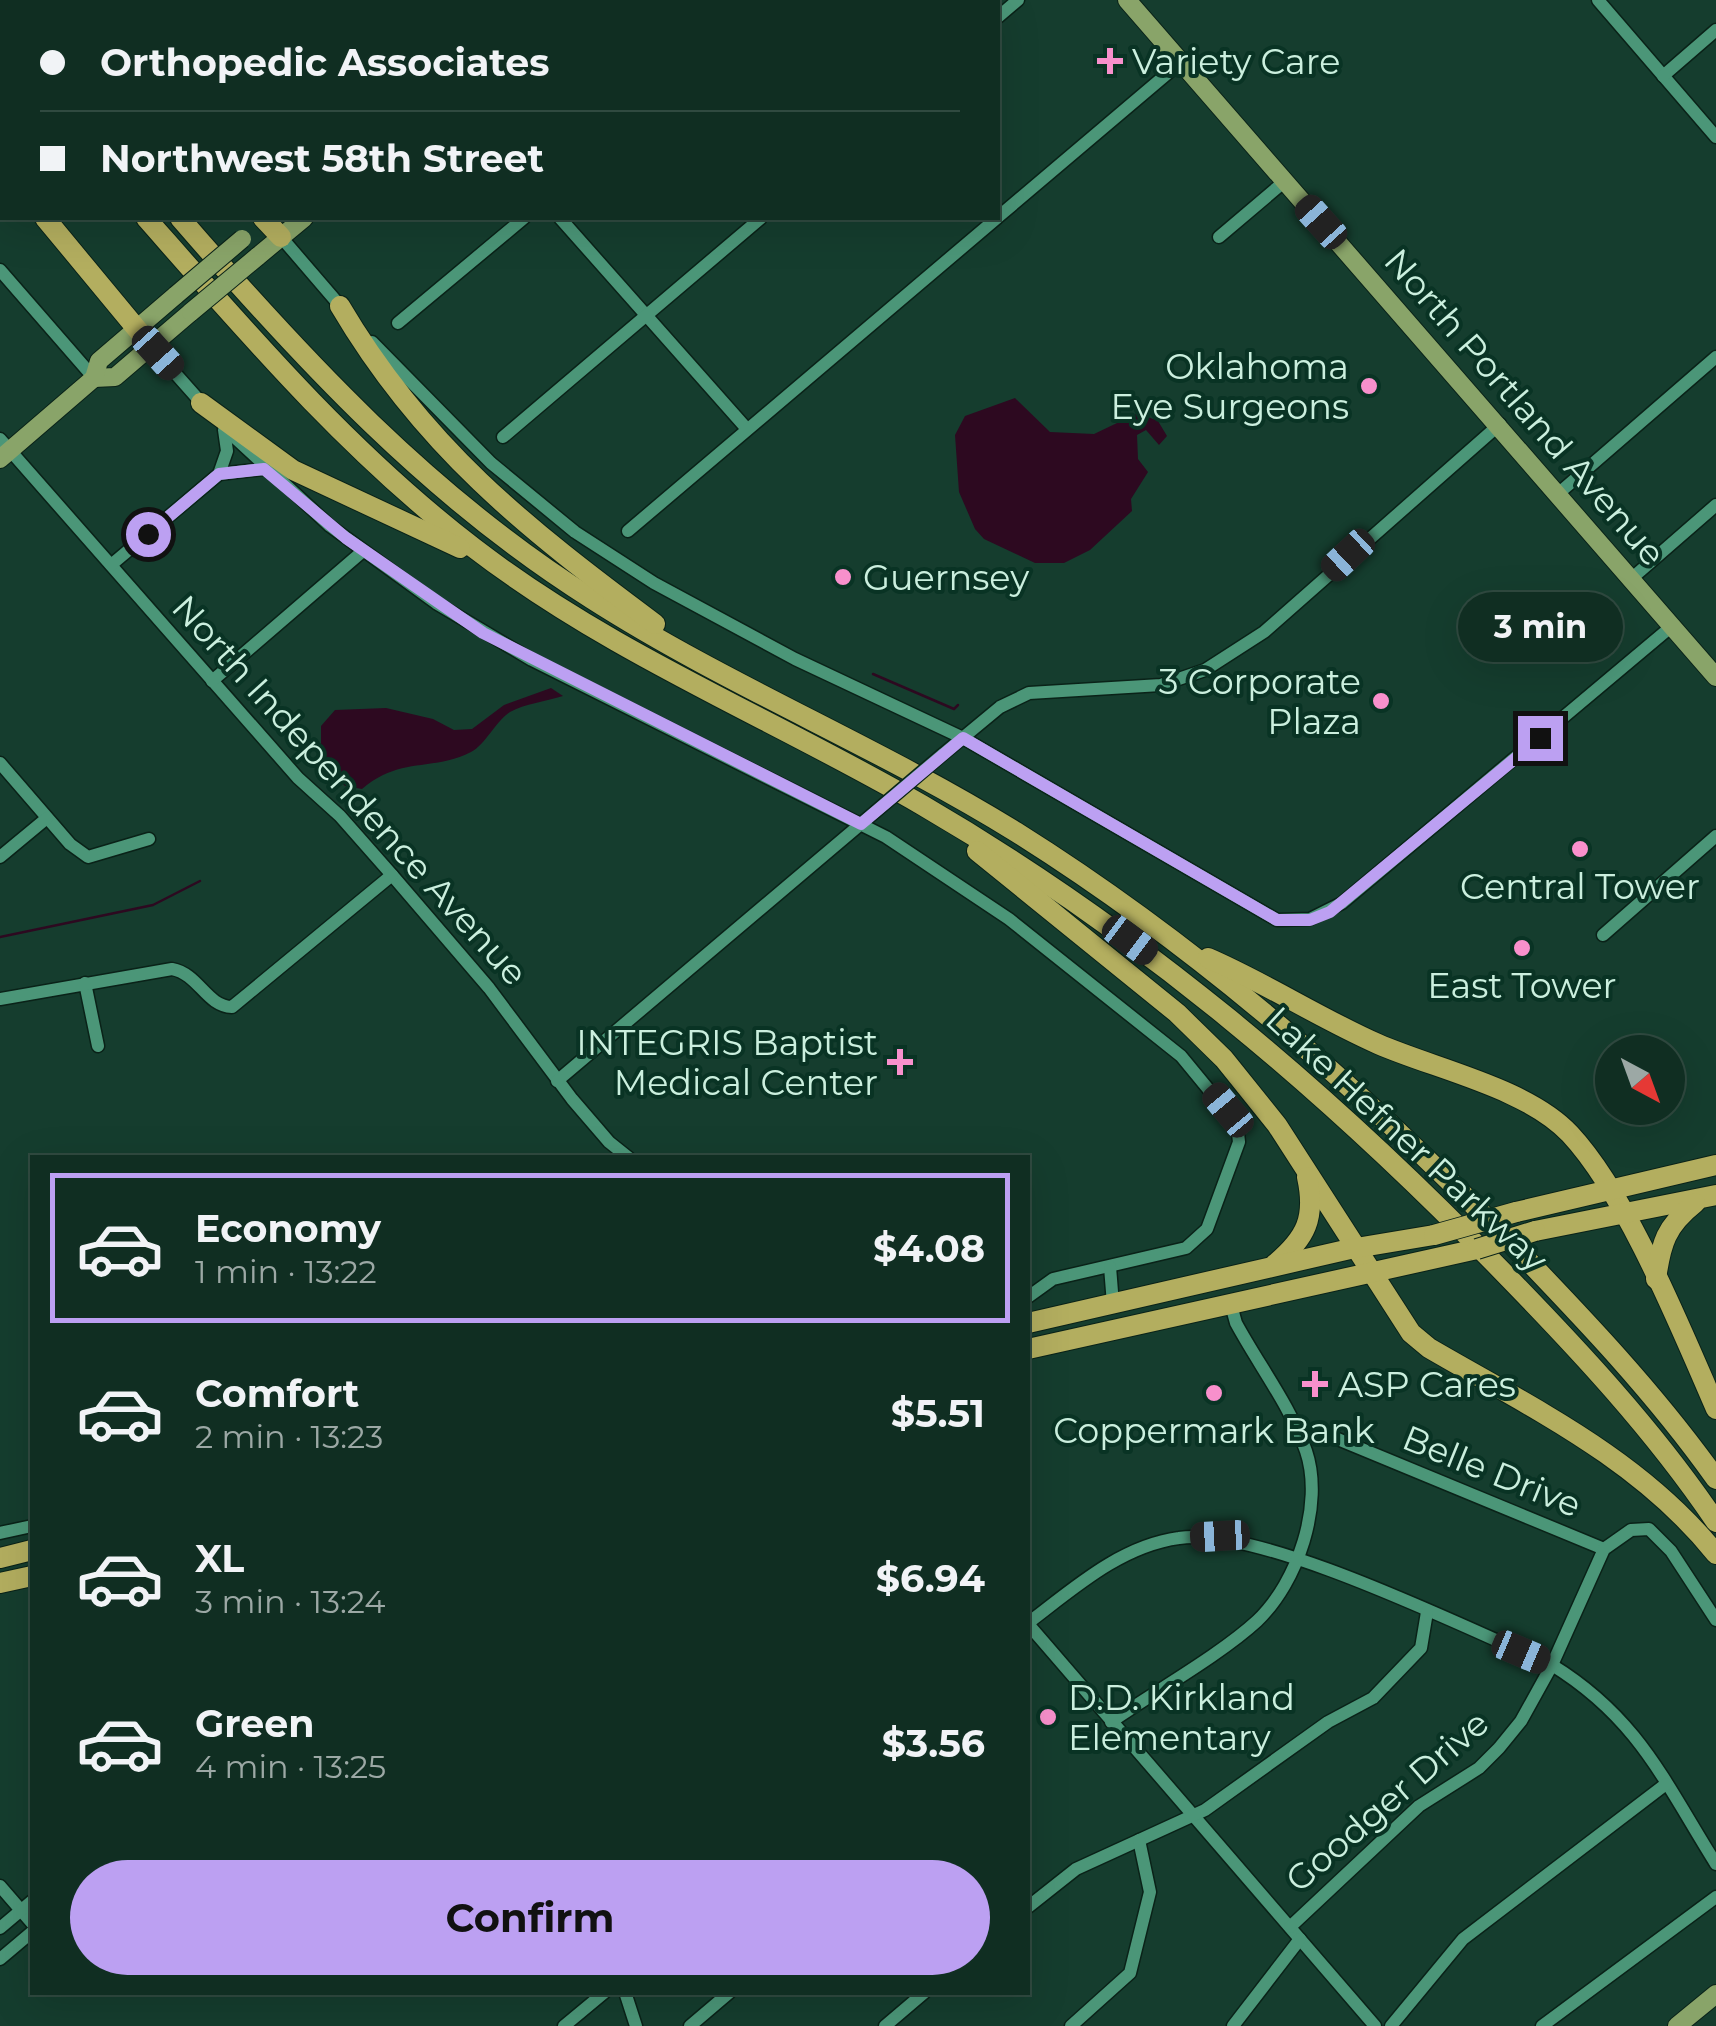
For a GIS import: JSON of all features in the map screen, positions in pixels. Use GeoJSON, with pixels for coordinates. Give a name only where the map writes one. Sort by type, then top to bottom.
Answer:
{"type":"FeatureCollection","features":[{"type":"Feature","properties":{"kind":"highway"},"geometry":{"type":"LineString","coordinates":[[47,220],[151,346]]}},
{"type":"Feature","properties":{"kind":"highway","name":"Lake Hefner Parkway"},"geometry":{"type":"LineString","coordinates":[[148,220],[338,430],[422,506],[510,575],[658,669],[922,805],[1107,923],[1318,1092],[1562,1333],[1662,1449],[1716,1522]]}},
{"type":"Feature","properties":{"kind":"highway","name":"Lake Hefner Parkway"},"geometry":{"type":"LineString","coordinates":[[182,220],[310,366],[432,481],[557,576],[721,672],[960,799],[1073,870],[1179,945],[1272,1018],[1414,1145],[1614,1352],[1716,1478]]}},
{"type":"Feature","properties":{"kind":"highway"},"geometry":{"type":"LineString","coordinates":[[267,220],[281,237]]}},
{"type":"Feature","properties":{"kind":"highway"},"geometry":{"type":"LineString","coordinates":[[340,306],[431,433],[495,500],[721,672]]}},
{"type":"Feature","properties":{"kind":"highway"},"geometry":{"type":"LineString","coordinates":[[201,403],[293,470],[390,512],[510,575]]}},
{"type":"Feature","properties":{"kind":"highway"},"geometry":{"type":"LineString","coordinates":[[922,805],[1177,1012],[1244,1082],[1359,1248],[1399,1317],[1429,1348],[1631,1468],[1668,1498],[1716,1554]]}},
{"type":"Feature","properties":{"kind":"highway"},"geometry":{"type":"LineString","coordinates":[[1179,945],[1249,976],[1377,1044],[1538,1108],[1572,1136],[1608,1190],[1656,1279],[1716,1408]]}},
{"type":"Feature","properties":{"kind":"highway"},"geometry":{"type":"LineString","coordinates":[[1030,1323],[1272,1266],[1434,1235],[1716,1165]]}},
{"type":"Feature","properties":{"kind":"highway"},"geometry":{"type":"LineString","coordinates":[[1272,1266],[1293,1249],[1308,1228],[1312,1204],[1306,1170]]}},
{"type":"Feature","properties":{"kind":"highway"},"geometry":{"type":"LineString","coordinates":[[1030,1349],[1374,1274],[1535,1231],[1708,1196]]}},
{"type":"Feature","properties":{"kind":"highway"},"geometry":{"type":"LineString","coordinates":[[1656,1279],[1659,1250],[1668,1228],[1708,1196]]}},
{"type":"Feature","properties":{"kind":"highway"},"geometry":{"type":"LineString","coordinates":[[1155,1320],[1161,1306],[1243,1274]]}},
{"type":"Feature","properties":{"kind":"highway"},"geometry":{"type":"LineString","coordinates":[[1073,1338],[1106,1318],[1112,1304]]}},
{"type":"Feature","properties":{"kind":"highway"},"geometry":{"type":"LineString","coordinates":[[0,1558],[30,1550]]}},
{"type":"Feature","properties":{"kind":"highway"},"geometry":{"type":"LineString","coordinates":[[0,1583],[30,1576]]}},
{"type":"Feature","properties":{"kind":"main road","name":"North Portland Avenue"},"geometry":{"type":"LineString","coordinates":[[1127,0],[1715,673]]}},
{"type":"Feature","properties":{"kind":"main road"},"geometry":{"type":"LineString","coordinates":[[4,449],[94,378],[99,362],[135,328],[263,220]]}},
{"type":"Feature","properties":{"kind":"main road"},"geometry":{"type":"LineString","coordinates":[[94,378],[115,377],[302,220]]}},
{"type":"Feature","properties":{"kind":"main road"},"geometry":{"type":"LineString","coordinates":[[1677,2026],[1716,1994]]}},
{"type":"Feature","properties":{"kind":"street"},"geometry":{"type":"LineString","coordinates":[[1598,0],[1716,137]]}},
{"type":"Feature","properties":{"kind":"street"},"geometry":{"type":"LineString","coordinates":[[1663,76],[1716,30]]}},
{"type":"Feature","properties":{"kind":"street"},"geometry":{"type":"LineString","coordinates":[[1000,214],[1181,62]]}},
{"type":"Feature","properties":{"kind":"street"},"geometry":{"type":"LineString","coordinates":[[1219,237],[1285,181]]}},
{"type":"Feature","properties":{"kind":"street"},"geometry":{"type":"LineString","coordinates":[[398,323],[522,220]]}},
{"type":"Feature","properties":{"kind":"street"},"geometry":{"type":"LineString","coordinates":[[562,220],[747,429]]}},
{"type":"Feature","properties":{"kind":"street"},"geometry":{"type":"LineString","coordinates":[[503,437],[759,220]]}},
{"type":"Feature","properties":{"kind":"street"},"geometry":{"type":"LineString","coordinates":[[628,531],[993,220]]}},
{"type":"Feature","properties":{"kind":"street"},"geometry":{"type":"LineString","coordinates":[[281,237],[340,306],[491,463],[575,532],[700,612],[963,738],[1266,916],[1290,921],[1319,917],[1342,903],[1672,626]]}},
{"type":"Feature","properties":{"kind":"street"},"geometry":{"type":"LineString","coordinates":[[0,270],[94,378]]}},
{"type":"Feature","properties":{"kind":"street"},"geometry":{"type":"LineString","coordinates":[[151,346],[264,469],[363,551],[436,603],[531,660],[861,824],[1009,919],[1181,1056],[1237,1124],[1239,1142],[1199,1239],[1177,1252],[1053,1279],[1030,1296]]}},
{"type":"Feature","properties":{"kind":"street"},"geometry":{"type":"LineString","coordinates":[[1559,493],[1716,356]]}},
{"type":"Feature","properties":{"kind":"street"},"geometry":{"type":"LineString","coordinates":[[111,565],[219,474],[228,450],[222,424]]}},
{"type":"Feature","properties":{"kind":"street"},"geometry":{"type":"LineString","coordinates":[[557,1081],[1000,707],[1029,692],[1160,685],[1228,658],[1264,632],[1500,424]]}},
{"type":"Feature","properties":{"kind":"street","name":"North Independence Avenue"},"geometry":{"type":"LineString","coordinates":[[4,449],[392,875],[490,988],[557,1081],[608,1142],[625,1155]]}},
{"type":"Feature","properties":{"kind":"street"},"geometry":{"type":"LineString","coordinates":[[219,474],[264,469]]}},
{"type":"Feature","properties":{"kind":"street"},"geometry":{"type":"LineString","coordinates":[[1631,578],[1716,505]]}},
{"type":"Feature","properties":{"kind":"street"},"geometry":{"type":"LineString","coordinates":[[212,681],[363,551]]}},
{"type":"Feature","properties":{"kind":"street"},"geometry":{"type":"LineString","coordinates":[[0,763],[47,818],[88,857],[149,839]]}},
{"type":"Feature","properties":{"kind":"street"},"geometry":{"type":"LineString","coordinates":[[0,858],[47,818]]}},
{"type":"Feature","properties":{"kind":"street"},"geometry":{"type":"LineString","coordinates":[[1602,935],[1716,836]]}},
{"type":"Feature","properties":{"kind":"street"},"geometry":{"type":"LineString","coordinates":[[0,999],[172,969],[188,974],[218,1005],[232,1007],[392,875]]}},
{"type":"Feature","properties":{"kind":"street"},"geometry":{"type":"LineString","coordinates":[[85,983],[98,1046]]}},
{"type":"Feature","properties":{"kind":"street","name":"North Independence Avenue"},"geometry":{"type":"LineString","coordinates":[[608,1142],[614,1155]]}},
{"type":"Feature","properties":{"kind":"street"},"geometry":{"type":"LineString","coordinates":[[1110,1267],[1112,1304]]}},
{"type":"Feature","properties":{"kind":"street"},"geometry":{"type":"LineString","coordinates":[[1112,1722],[1257,1621],[1296,1559],[1314,1487],[1300,1438],[1236,1323],[1231,1305]]}},
{"type":"Feature","properties":{"kind":"street","name":"Belle Drive"},"geometry":{"type":"LineString","coordinates":[[1300,1438],[1328,1435],[1604,1549]]}},
{"type":"Feature","properties":{"kind":"street"},"geometry":{"type":"LineString","coordinates":[[0,1533],[30,1526]]}},
{"type":"Feature","properties":{"kind":"street"},"geometry":{"type":"LineString","coordinates":[[1604,1549],[1631,1530],[1649,1529],[1672,1551],[1716,1620]]}},
{"type":"Feature","properties":{"kind":"street"},"geometry":{"type":"LineString","coordinates":[[1030,1622],[1102,1568],[1178,1538],[1220,1536],[1296,1559],[1552,1665],[1611,1706],[1646,1748],[1716,1864]]}},
{"type":"Feature","properties":{"kind":"street","name":"Goodger Drive"},"geometry":{"type":"LineString","coordinates":[[1290,1927],[1419,1806],[1479,1768],[1499,1748],[1521,1721],[1552,1665],[1604,1549]]}},
{"type":"Feature","properties":{"kind":"street"},"geometry":{"type":"LineString","coordinates":[[1030,1905],[1076,1869],[1205,1810],[1328,1722],[1373,1698],[1396,1678],[1420,1648],[1426,1612]]}},
{"type":"Feature","properties":{"kind":"street"},"geometry":{"type":"LineString","coordinates":[[1030,1625],[1375,2026]]}},
{"type":"Feature","properties":{"kind":"street"},"geometry":{"type":"LineString","coordinates":[[1392,2026],[1463,1940],[1666,1784]]}},
{"type":"Feature","properties":{"kind":"street"},"geometry":{"type":"LineString","coordinates":[[1071,2026],[1130,1973],[1150,1892],[1139,1840]]}},
{"type":"Feature","properties":{"kind":"street"},"geometry":{"type":"LineString","coordinates":[[0,1886],[27,1905],[0,1928]]}},
{"type":"Feature","properties":{"kind":"street"},"geometry":{"type":"LineString","coordinates":[[1542,2026],[1716,1896]]}},
{"type":"Feature","properties":{"kind":"street"},"geometry":{"type":"LineString","coordinates":[[0,1959],[30,1934]]}},
{"type":"Feature","properties":{"kind":"street"},"geometry":{"type":"LineString","coordinates":[[1233,2026],[1300,1939]]}},
{"type":"Feature","properties":{"kind":"street"},"geometry":{"type":"LineString","coordinates":[[564,2026],[601,1995]]}},
{"type":"Feature","properties":{"kind":"street"},"geometry":{"type":"LineString","coordinates":[[625,1995],[636,2026]]}},
{"type":"Feature","properties":{"kind":"street"},"geometry":{"type":"LineString","coordinates":[[690,2026],[726,1995]]}},
{"type":"Feature","properties":{"kind":"street"},"geometry":{"type":"LineString","coordinates":[[885,2026],[921,1995]]}},
{"type":"Feature","properties":{"kind":"shaded area"},"geometry":{"type":"Polygon","coordinates":[[[1015,398],[1050,432],[1094,434],[1138,413],[1158,421],[1167,436],[1159,445],[1146,430],[1137,435],[1138,459],[1148,472],[1131,499],[1132,511],[1090,550],[1064,563],[1035,563],[984,539],[975,529],[959,492],[955,435],[965,416],[1015,398]]]}},
{"type":"Feature","properties":{"kind":"shaded area"},"geometry":{"type":"Polygon","coordinates":[[[551,688],[563,696],[510,712],[471,752],[390,772],[362,789],[345,786],[321,762],[321,726],[335,710],[386,708],[433,719],[454,730],[472,729],[504,705],[551,688]]]}},
{"type":"Feature","properties":{"kind":"waterway"},"geometry":{"type":"LineString","coordinates":[[873,674],[954,709],[958,705]]}},
{"type":"Feature","properties":{"kind":"waterway"},"geometry":{"type":"LineString","coordinates":[[0,937],[153,905],[200,881]]}},
{"type":"Feature","properties":{"kind":"place","name":"Variety Care"},"geometry":{"type":"Point","coordinates":[1110,61]}},
{"type":"Feature","properties":{"kind":"place","name":"Oklahoma Eye Surgeons"},"geometry":{"type":"Point","coordinates":[1369,386]}},
{"type":"Feature","properties":{"kind":"place","name":"Guernsey"},"geometry":{"type":"Point","coordinates":[843,577]}},
{"type":"Feature","properties":{"kind":"place","name":"3 Corporate Plaza"},"geometry":{"type":"Point","coordinates":[1381,701]}},
{"type":"Feature","properties":{"kind":"place","name":"Central Tower"},"geometry":{"type":"Point","coordinates":[1580,849]}},
{"type":"Feature","properties":{"kind":"place","name":"East Tower"},"geometry":{"type":"Point","coordinates":[1522,948]}},
{"type":"Feature","properties":{"kind":"place","name":"INTEGRIS Baptist Medical Center"},"geometry":{"type":"Point","coordinates":[900,1062]}},
{"type":"Feature","properties":{"kind":"place","name":"ASP Cares"},"geometry":{"type":"Point","coordinates":[1315,1384]}},
{"type":"Feature","properties":{"kind":"place","name":"Coppermark Bank"},"geometry":{"type":"Point","coordinates":[1214,1393]}},
{"type":"Feature","properties":{"kind":"place","name":"D.D. Kirkland Elementary"},"geometry":{"type":"Point","coordinates":[1048,1717]}},
{"type":"Feature","properties":{"kind":"route"},"geometry":{"type":"LineString","coordinates":[[148,534],[219,474],[264,469],[346,538],[483,633],[861,824],[963,738],[1277,920],[1310,920],[1330,912],[1540,738]]}}]}
